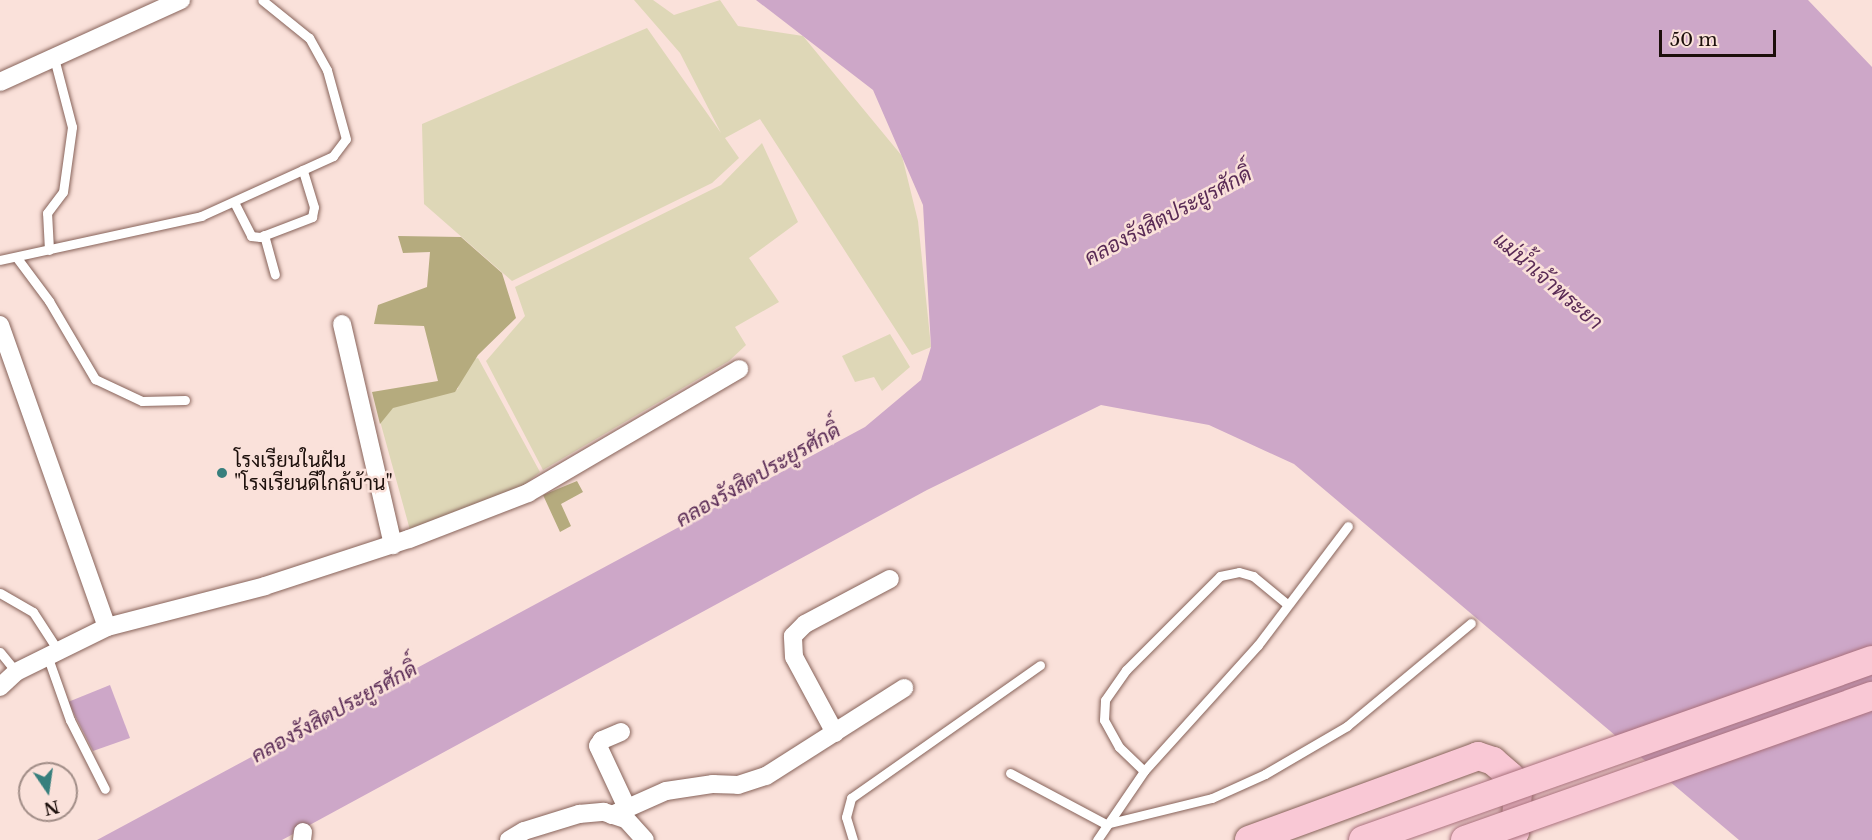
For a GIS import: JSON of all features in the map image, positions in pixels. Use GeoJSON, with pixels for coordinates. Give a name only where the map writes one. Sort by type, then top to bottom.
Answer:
{"type":"FeatureCollection","features":[{"type":"Feature","properties":{"kind":"main road"},"geometry":{"type":"LineString","coordinates":[[1363,840],[1872,660]]}},
{"type":"Feature","properties":{"kind":"main road"},"geometry":{"type":"LineString","coordinates":[[1466,840],[1872,696]]}},
{"type":"Feature","properties":{"kind":"main road"},"geometry":{"type":"LineString","coordinates":[[1249,840],[1478,756],[1493,761],[1510,776],[1518,792],[1515,832],[1507,840]]}},
{"type":"Feature","properties":{"kind":"street"},"geometry":{"type":"LineString","coordinates":[[0,82],[182,0]]}},
{"type":"Feature","properties":{"kind":"street"},"geometry":{"type":"LineString","coordinates":[[342,324],[393,545]]}},
{"type":"Feature","properties":{"kind":"street"},"geometry":{"type":"LineString","coordinates":[[0,325],[107,627]]}},
{"type":"Feature","properties":{"kind":"street"},"geometry":{"type":"LineString","coordinates":[[0,687],[16,672],[107,627],[265,586],[393,545],[528,493],[740,369]]}},
{"type":"Feature","properties":{"kind":"street"},"geometry":{"type":"LineString","coordinates":[[835,733],[794,657],[794,636],[805,624],[890,579]]}},
{"type":"Feature","properties":{"kind":"street"},"geometry":{"type":"LineString","coordinates":[[509,840],[524,831],[579,814],[620,811],[666,791],[747,782],[766,776],[904,688]]}},
{"type":"Feature","properties":{"kind":"street"},"geometry":{"type":"LineString","coordinates":[[621,732],[602,740],[598,746],[620,811],[645,840]]}},
{"type":"Feature","properties":{"kind":"lane"},"geometry":{"type":"LineString","coordinates":[[0,260],[181,222],[234,202],[333,156],[346,139],[327,70],[309,38],[262,0]]}},
{"type":"Feature","properties":{"kind":"lane"},"geometry":{"type":"LineString","coordinates":[[49,250],[45,223],[47,213],[63,192],[72,127],[54,58]]}},
{"type":"Feature","properties":{"kind":"lane"},"geometry":{"type":"LineString","coordinates":[[234,202],[251,236],[264,235],[312,217],[314,207],[303,170]]}},
{"type":"Feature","properties":{"kind":"lane"},"geometry":{"type":"LineString","coordinates":[[264,235],[275,275]]}},
{"type":"Feature","properties":{"kind":"lane"},"geometry":{"type":"LineString","coordinates":[[17,258],[49,301],[95,379],[142,400],[185,400]]}},
{"type":"Feature","properties":{"kind":"lane"},"geometry":{"type":"LineString","coordinates":[[1097,840],[1144,771],[1252,652],[1348,526]]}},
{"type":"Feature","properties":{"kind":"lane"},"geometry":{"type":"LineString","coordinates":[[1144,771],[1119,747],[1104,720],[1104,700],[1126,670],[1220,576],[1239,572],[1253,576],[1287,604]]}},
{"type":"Feature","properties":{"kind":"lane"},"geometry":{"type":"LineString","coordinates":[[0,593],[33,612],[54,655],[70,720],[105,789]]}},
{"type":"Feature","properties":{"kind":"lane"},"geometry":{"type":"LineString","coordinates":[[1010,773],[1106,824],[1205,800],[1265,774],[1347,726],[1471,623]]}},
{"type":"Feature","properties":{"kind":"lane"},"geometry":{"type":"LineString","coordinates":[[0,652],[16,672]]}},
{"type":"Feature","properties":{"kind":"lane"},"geometry":{"type":"LineString","coordinates":[[853,840],[846,818],[851,798],[1040,665]]}},
{"type":"Feature","properties":{"kind":"shaded area"},"geometry":{"type":"Polygon","coordinates":[[[634,0],[653,0],[674,15],[720,0],[738,26],[803,36],[902,156],[918,221],[931,347],[912,355],[760,119],[725,138],[739,158],[712,183],[512,281],[424,204],[422,124],[647,28],[721,133],[680,53],[634,0]]]}},
{"type":"Feature","properties":{"kind":"shaded area"},"geometry":{"type":"Polygon","coordinates":[[[762,143],[798,222],[749,258],[779,302],[735,327],[746,345],[729,361],[543,470],[486,361],[525,316],[515,287],[721,185],[762,143]]]}},
{"type":"Feature","properties":{"kind":"shaded area"},"geometry":{"type":"Polygon","coordinates":[[[398,236],[461,237],[502,273],[516,318],[478,355],[455,392],[393,408],[380,424],[372,392],[438,381],[424,326],[374,324],[378,305],[427,287],[430,252],[403,253],[398,236]]]}},
{"type":"Feature","properties":{"kind":"shaded area"},"geometry":{"type":"Polygon","coordinates":[[[890,334],[910,367],[882,391],[874,377],[855,382],[842,356],[890,334]]]}},
{"type":"Feature","properties":{"kind":"shaded area"},"geometry":{"type":"Polygon","coordinates":[[[478,358],[540,472],[523,486],[410,530],[377,410],[458,389],[462,362],[478,358]]]}},
{"type":"Feature","properties":{"kind":"shaded area"},"geometry":{"type":"Polygon","coordinates":[[[577,481],[583,492],[561,504],[571,526],[560,532],[543,495],[577,481]]]}},
{"type":"Feature","properties":{"kind":"water"},"geometry":{"type":"Polygon","coordinates":[[[756,0],[1808,0],[1872,67],[1872,840],[1739,840],[1294,464],[1209,425],[1101,405],[927,490],[282,840],[97,840],[865,427],[921,380],[931,347],[923,205],[873,90],[756,0]]]}},
{"type":"Feature","properties":{"kind":"water"},"geometry":{"type":"Polygon","coordinates":[[[110,685],[130,738],[93,751],[68,702],[110,685]]]}},
{"type":"Feature","properties":{"kind":"place","name":"โรงเรียนในฝัน \"โรงเรียนดีใกล้บ้าน\""},"geometry":{"type":"Point","coordinates":[222,473]}},
{"type":"Feature","properties":{"kind":"water label","name":"คลองรังสิตประยูรศักดิ์"},"geometry":{"type":"Point","coordinates":[1168,216]}},
{"type":"Feature","properties":{"kind":"water label","name":"แม่น้ำเจ้าพระยา"},"geometry":{"type":"Point","coordinates":[1548,281]}},
{"type":"Feature","properties":{"kind":"water label","name":"คลองรังสิตประยูรศักดิ์"},"geometry":{"type":"Point","coordinates":[758,475]}},
{"type":"Feature","properties":{"kind":"water label","name":"คลองรังสิตประยูรศักดิ์"},"geometry":{"type":"Point","coordinates":[334,712]}}]}
